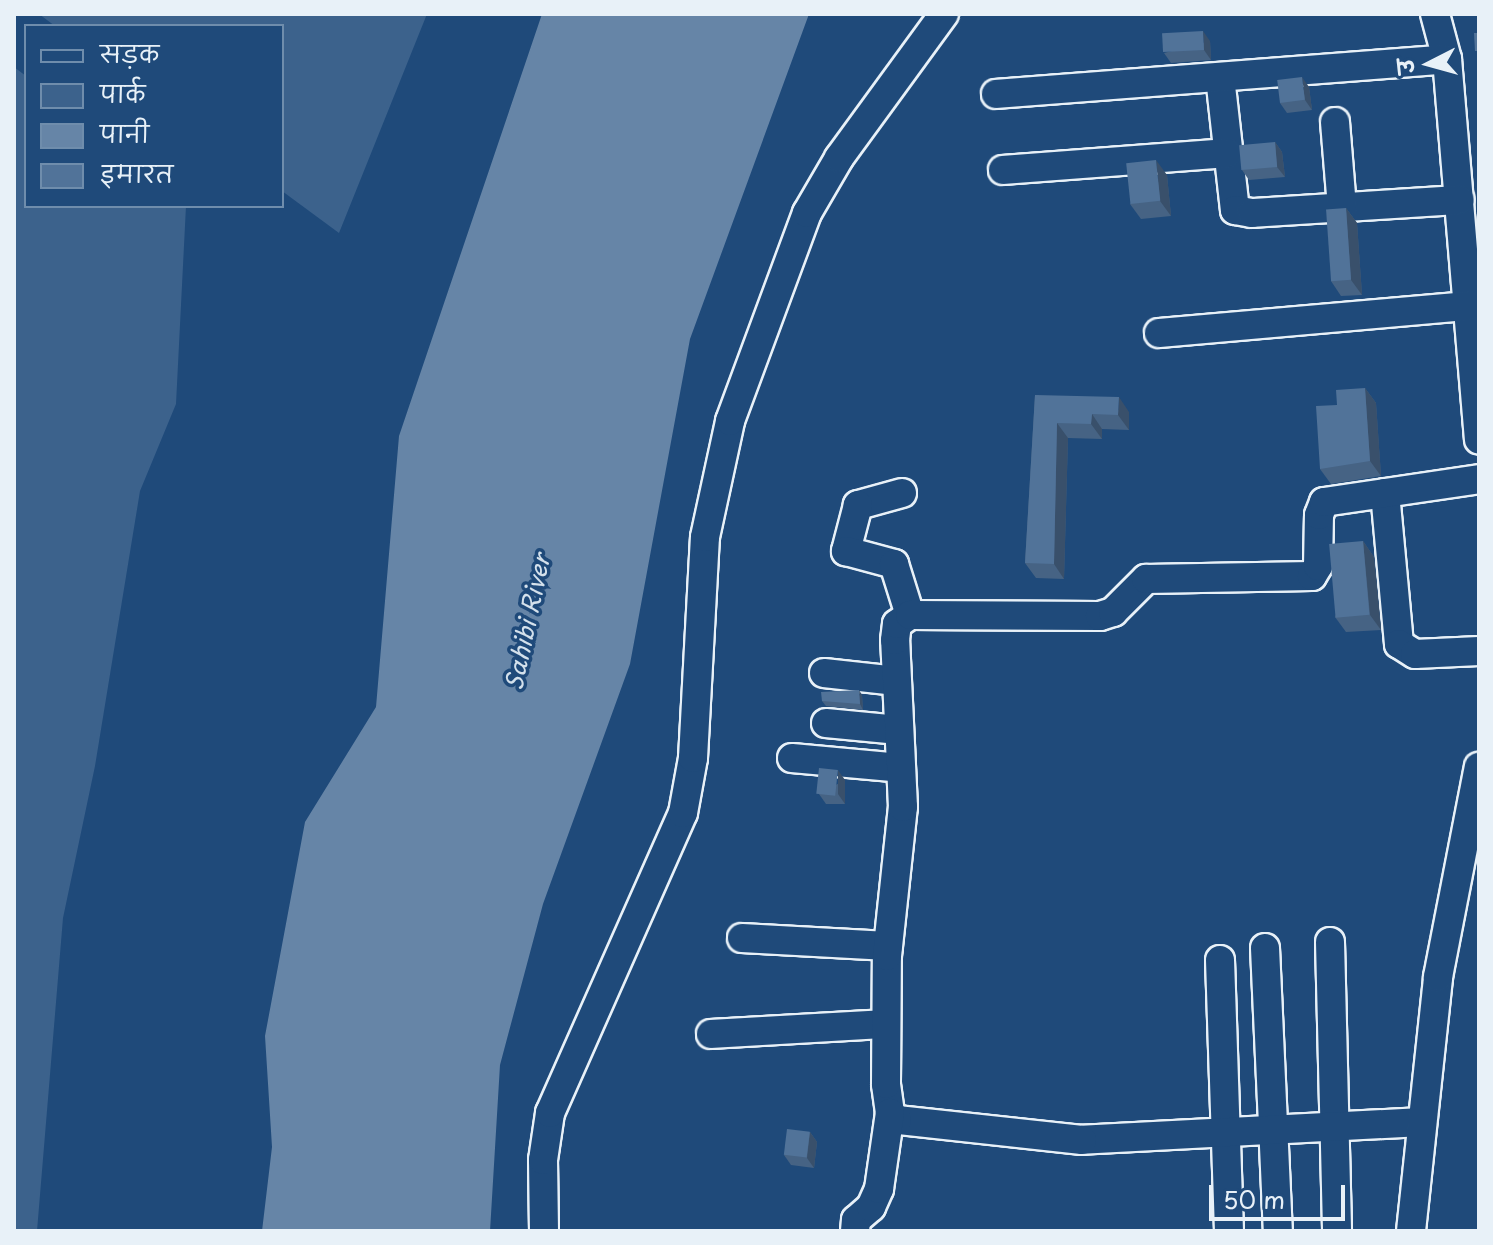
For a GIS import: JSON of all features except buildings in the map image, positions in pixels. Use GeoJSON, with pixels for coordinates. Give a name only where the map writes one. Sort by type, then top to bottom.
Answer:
{"type":"FeatureCollection","features":[{"type":"Feature","properties":{"kind":"street"},"geometry":{"type":"LineString","coordinates":[[544,1231],[543,1160],[550,1113],[683,813],[693,758],[705,537],[730,421],[807,213],[839,158],[944,14]]}},
{"type":"Feature","properties":{"kind":"street"},"geometry":{"type":"LineString","coordinates":[[1435,14],[1447,59],[1460,200],[1471,237],[1469,306],[1479,440]]}},
{"type":"Feature","properties":{"kind":"street"},"geometry":{"type":"LineString","coordinates":[[996,94],[1447,59]]}},
{"type":"Feature","properties":{"kind":"street"},"geometry":{"type":"LineString","coordinates":[[1220,77],[1235,210],[1460,200]]}},
{"type":"Feature","properties":{"kind":"street"},"geometry":{"type":"LineString","coordinates":[[1335,122],[1342,207]]}},
{"type":"Feature","properties":{"kind":"street"},"geometry":{"type":"LineString","coordinates":[[1003,170],[1227,153]]}},
{"type":"Feature","properties":{"kind":"street"},"geometry":{"type":"LineString","coordinates":[[1159,333],[1469,306]]}},
{"type":"Feature","properties":{"kind":"street"},"geometry":{"type":"LineString","coordinates":[[855,1231],[856,1220],[871,1207],[879,1189],[890,1113],[886,1024],[888,946],[902,830],[897,624],[910,615],[1100,616],[1113,612],[1146,579],[1312,576],[1318,566],[1319,515],[1324,502],[1479,479]]}},
{"type":"Feature","properties":{"kind":"street"},"geometry":{"type":"LineString","coordinates":[[902,493],[858,505],[846,551],[894,564],[910,615]]}},
{"type":"Feature","properties":{"kind":"street"},"geometry":{"type":"LineString","coordinates":[[1385,493],[1399,644],[1415,654],[1479,651]]}},
{"type":"Feature","properties":{"kind":"street"},"geometry":{"type":"LineString","coordinates":[[824,673],[897,681]]}},
{"type":"Feature","properties":{"kind":"street"},"geometry":{"type":"LineString","coordinates":[[826,723],[899,730]]}},
{"type":"Feature","properties":{"kind":"street"},"geometry":{"type":"LineString","coordinates":[[792,758],[901,768]]}},
{"type":"Feature","properties":{"kind":"street"},"geometry":{"type":"LineString","coordinates":[[1411,1231],[1444,941],[1479,767]]}},
{"type":"Feature","properties":{"kind":"street"},"geometry":{"type":"LineString","coordinates":[[742,938],[888,946]]}},
{"type":"Feature","properties":{"kind":"street"},"geometry":{"type":"LineString","coordinates":[[1330,942],[1337,1231]]}},
{"type":"Feature","properties":{"kind":"street"},"geometry":{"type":"LineString","coordinates":[[1265,948],[1278,1231]]}},
{"type":"Feature","properties":{"kind":"street"},"geometry":{"type":"LineString","coordinates":[[1220,960],[1229,1231]]}},
{"type":"Feature","properties":{"kind":"street"},"geometry":{"type":"LineString","coordinates":[[711,1034],[886,1024]]}},
{"type":"Feature","properties":{"kind":"street"},"geometry":{"type":"LineString","coordinates":[[890,1113],[915,1123],[1082,1140],[1334,1124],[1422,1122]]}},
{"type":"Feature","properties":{"kind":"green space"},"geometry":{"type":"Polygon","coordinates":[[[39,14],[427,14],[339,233],[284,192],[284,24],[52,24],[39,14]]]}},
{"type":"Feature","properties":{"kind":"green space"},"geometry":{"type":"Polygon","coordinates":[[[14,67],[24,74],[24,208],[186,208],[176,404],[140,491],[95,766],[63,918],[37,1231],[14,1231],[14,67]]]}},
{"type":"Feature","properties":{"kind":"water","name":"Sahibi River"},"geometry":{"type":"Polygon","coordinates":[[[542,14],[809,14],[690,339],[630,664],[543,904],[500,1065],[490,1231],[262,1231],[272,1147],[265,1036],[305,822],[376,707],[399,436],[542,14]]]}}]}
